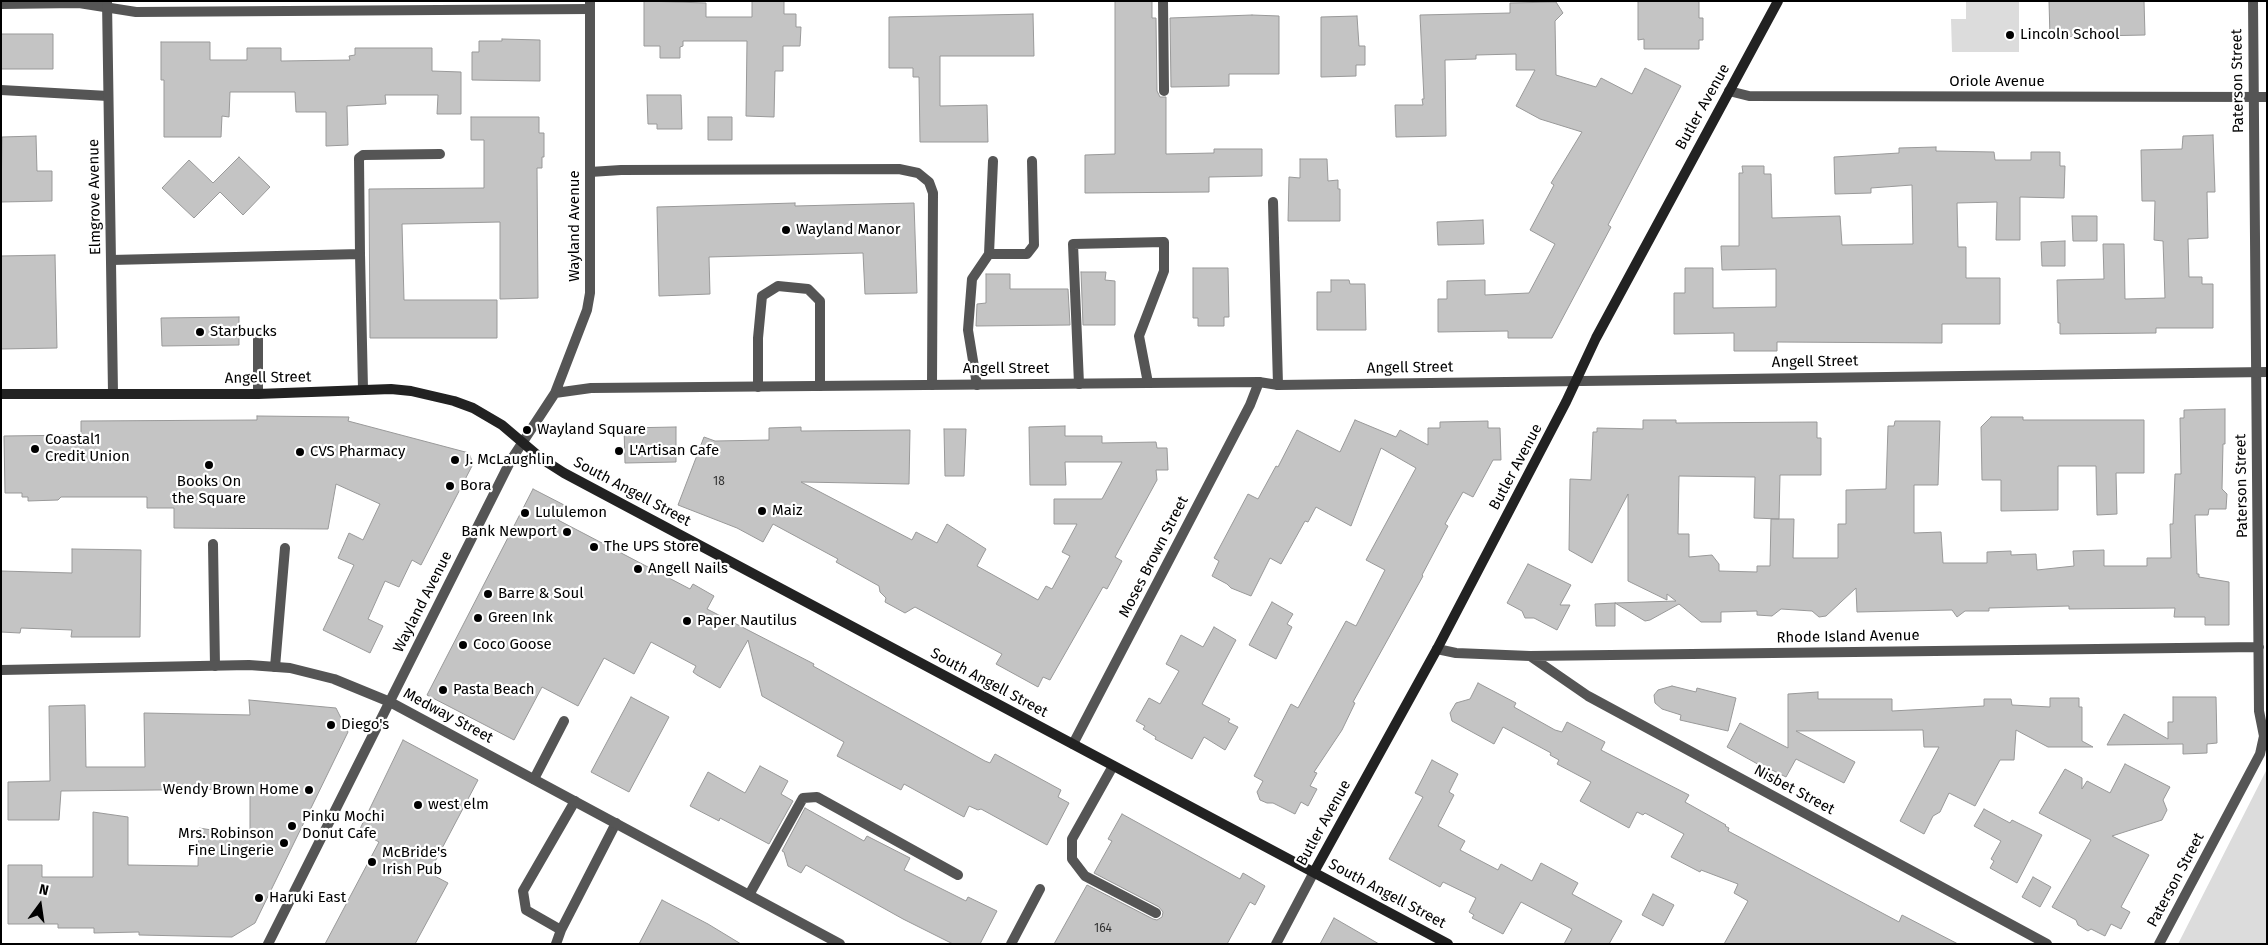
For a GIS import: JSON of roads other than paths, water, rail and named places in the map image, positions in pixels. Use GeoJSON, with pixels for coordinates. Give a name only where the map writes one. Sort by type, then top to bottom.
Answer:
{"type":"FeatureCollection","features":[{"type":"Feature","properties":{"kind":"main road","name":"Butler Avenue"},"geometry":{"type":"LineString","coordinates":[[1314,872],[1437,649],[1593,344],[1778,1]]}},
{"type":"Feature","properties":{"kind":"main road","name":"Angell Street"},"geometry":{"type":"LineString","coordinates":[[1,394],[258,394],[363,390],[411,391],[454,401],[490,418],[522,441]]}},
{"type":"Feature","properties":{"kind":"main road","name":"South Angell Street"},"geometry":{"type":"LineString","coordinates":[[522,441],[542,459],[564,473],[1448,944]]}},
{"type":"Feature","properties":{"kind":"street"},"geometry":{"type":"LineString","coordinates":[[1163,1],[1164,91]]}},
{"type":"Feature","properties":{"kind":"street","name":"Paterson Street"},"geometry":{"type":"LineString","coordinates":[[2159,944],[2260,754],[2264,736],[2259,711],[2261,372],[2253,1]]}},
{"type":"Feature","properties":{"kind":"street"},"geometry":{"type":"LineString","coordinates":[[1,4],[107,5],[136,12],[590,5]]}},
{"type":"Feature","properties":{"kind":"street","name":"Elmgrove Avenue"},"geometry":{"type":"LineString","coordinates":[[107,5],[113,393]]}},
{"type":"Feature","properties":{"kind":"street","name":"Wayland Avenue"},"geometry":{"type":"LineString","coordinates":[[268,944],[522,441],[555,393],[588,310],[590,293],[590,5]]}},
{"type":"Feature","properties":{"kind":"street"},"geometry":{"type":"LineString","coordinates":[[1,90],[108,96]]}},
{"type":"Feature","properties":{"kind":"street","name":"Oriole Avenue"},"geometry":{"type":"LineString","coordinates":[[1728,91],[1749,96],[2267,98]]}},
{"type":"Feature","properties":{"kind":"street"},"geometry":{"type":"LineString","coordinates":[[363,390],[359,158],[363,155],[440,154]]}},
{"type":"Feature","properties":{"kind":"street"},"geometry":{"type":"LineString","coordinates":[[977,384],[968,330],[972,279],[989,254],[993,161]]}},
{"type":"Feature","properties":{"kind":"street"},"geometry":{"type":"LineString","coordinates":[[989,254],[1027,254],[1034,245],[1032,161]]}},
{"type":"Feature","properties":{"kind":"street"},"geometry":{"type":"LineString","coordinates":[[590,172],[621,170],[899,169],[918,173],[929,182],[933,193],[932,385]]}},
{"type":"Feature","properties":{"kind":"street"},"geometry":{"type":"LineString","coordinates":[[1273,202],[1278,385]]}},
{"type":"Feature","properties":{"kind":"street"},"geometry":{"type":"LineString","coordinates":[[1079,384],[1073,244],[1164,242],[1164,271],[1139,336],[1148,383]]}},
{"type":"Feature","properties":{"kind":"street"},"geometry":{"type":"LineString","coordinates":[[111,260],[360,254]]}},
{"type":"Feature","properties":{"kind":"street"},"geometry":{"type":"LineString","coordinates":[[758,387],[758,338],[762,296],[778,286],[808,289],[820,301],[820,386]]}},
{"type":"Feature","properties":{"kind":"street"},"geometry":{"type":"LineString","coordinates":[[258,332],[258,394]]}},
{"type":"Feature","properties":{"kind":"street","name":"Angell Street"},"geometry":{"type":"LineString","coordinates":[[555,393],[591,388],[1259,382],[1278,385],[2261,372]]}},
{"type":"Feature","properties":{"kind":"street","name":"Moses Brown Street"},"geometry":{"type":"LineString","coordinates":[[1073,744],[1250,405],[1259,382]]}},
{"type":"Feature","properties":{"kind":"street"},"geometry":{"type":"LineString","coordinates":[[213,544],[215,666]]}},
{"type":"Feature","properties":{"kind":"street"},"geometry":{"type":"LineString","coordinates":[[275,667],[285,548]]}},
{"type":"Feature","properties":{"kind":"street","name":"Rhode Island Avenue"},"geometry":{"type":"LineString","coordinates":[[1437,649],[1456,653],[1530,656],[2259,647]]}},
{"type":"Feature","properties":{"kind":"street","name":"Nisbet Street"},"geometry":{"type":"LineString","coordinates":[[1530,656],[1588,696],[2047,944]]}},
{"type":"Feature","properties":{"kind":"street","name":"Medway Street"},"geometry":{"type":"LineString","coordinates":[[1,670],[215,666],[275,667],[290,668],[334,679],[390,702],[840,944]]}},
{"type":"Feature","properties":{"kind":"street"},"geometry":{"type":"LineString","coordinates":[[534,779],[564,721]]}},
{"type":"Feature","properties":{"kind":"street"},"geometry":{"type":"LineString","coordinates":[[1114,766],[1072,839],[1072,859],[1085,876],[1156,913]]}},
{"type":"Feature","properties":{"kind":"street"},"geometry":{"type":"LineString","coordinates":[[749,895],[803,798],[817,797],[958,875]]}},
{"type":"Feature","properties":{"kind":"street"},"geometry":{"type":"LineString","coordinates":[[561,930],[526,910],[523,891],[575,801]]}},
{"type":"Feature","properties":{"kind":"street"},"geometry":{"type":"LineString","coordinates":[[556,944],[561,930],[616,823]]}},
{"type":"Feature","properties":{"kind":"street","name":"Butler Avenue"},"geometry":{"type":"LineString","coordinates":[[1276,944],[1314,872]]}},
{"type":"Feature","properties":{"kind":"street"},"geometry":{"type":"LineString","coordinates":[[1011,944],[1040,889]]}},
{"type":"Feature","properties":{"kind":"place","name":"Lincoln School"},"geometry":{"type":"Point","coordinates":[2010,35]}},
{"type":"Feature","properties":{"kind":"place","name":"Wayland Manor"},"geometry":{"type":"Point","coordinates":[786,230]}},
{"type":"Feature","properties":{"kind":"place","name":"Starbucks"},"geometry":{"type":"Point","coordinates":[200,332]}},
{"type":"Feature","properties":{"kind":"place","name":"Wayland Square"},"geometry":{"type":"Point","coordinates":[527,430]}},
{"type":"Feature","properties":{"kind":"place","name":"Coastal1 Credit Union"},"geometry":{"type":"Point","coordinates":[35,449]}},
{"type":"Feature","properties":{"kind":"place","name":"L'Artisan Cafe"},"geometry":{"type":"Point","coordinates":[619,451]}},
{"type":"Feature","properties":{"kind":"place","name":"CVS Pharmacy"},"geometry":{"type":"Point","coordinates":[300,452]}},
{"type":"Feature","properties":{"kind":"place","name":"J. McLaughlin"},"geometry":{"type":"Point","coordinates":[455,460]}},
{"type":"Feature","properties":{"kind":"place","name":"Books On the Square"},"geometry":{"type":"Point","coordinates":[209,465]}},
{"type":"Feature","properties":{"kind":"place","name":"Bora"},"geometry":{"type":"Point","coordinates":[450,486]}},
{"type":"Feature","properties":{"kind":"place","name":"Maiz"},"geometry":{"type":"Point","coordinates":[762,511]}},
{"type":"Feature","properties":{"kind":"place","name":"Lululemon"},"geometry":{"type":"Point","coordinates":[525,513]}},
{"type":"Feature","properties":{"kind":"place","name":"Bank Newport"},"geometry":{"type":"Point","coordinates":[567,532]}},
{"type":"Feature","properties":{"kind":"place","name":"The UPS Store"},"geometry":{"type":"Point","coordinates":[594,547]}},
{"type":"Feature","properties":{"kind":"place","name":"Angell Nails"},"geometry":{"type":"Point","coordinates":[638,569]}},
{"type":"Feature","properties":{"kind":"place","name":"Barre & Soul"},"geometry":{"type":"Point","coordinates":[488,594]}},
{"type":"Feature","properties":{"kind":"place","name":"Green Ink"},"geometry":{"type":"Point","coordinates":[478,618]}},
{"type":"Feature","properties":{"kind":"place","name":"Paper Nautilus"},"geometry":{"type":"Point","coordinates":[687,621]}},
{"type":"Feature","properties":{"kind":"place","name":"Coco Goose"},"geometry":{"type":"Point","coordinates":[463,645]}},
{"type":"Feature","properties":{"kind":"place","name":"Pasta Beach"},"geometry":{"type":"Point","coordinates":[443,690]}},
{"type":"Feature","properties":{"kind":"place","name":"Diego's"},"geometry":{"type":"Point","coordinates":[331,725]}},
{"type":"Feature","properties":{"kind":"place","name":"Wendy Brown Home"},"geometry":{"type":"Point","coordinates":[309,790]}},
{"type":"Feature","properties":{"kind":"place","name":"west elm"},"geometry":{"type":"Point","coordinates":[418,805]}},
{"type":"Feature","properties":{"kind":"place","name":"Pinku Mochi Donut Cafe"},"geometry":{"type":"Point","coordinates":[292,826]}},
{"type":"Feature","properties":{"kind":"place","name":"Mrs. Robinson Fine Lingerie"},"geometry":{"type":"Point","coordinates":[284,843]}},
{"type":"Feature","properties":{"kind":"place","name":"McBride's Irish Pub"},"geometry":{"type":"Point","coordinates":[372,862]}},
{"type":"Feature","properties":{"kind":"place","name":"Haruki East"},"geometry":{"type":"Point","coordinates":[259,898]}}]}
